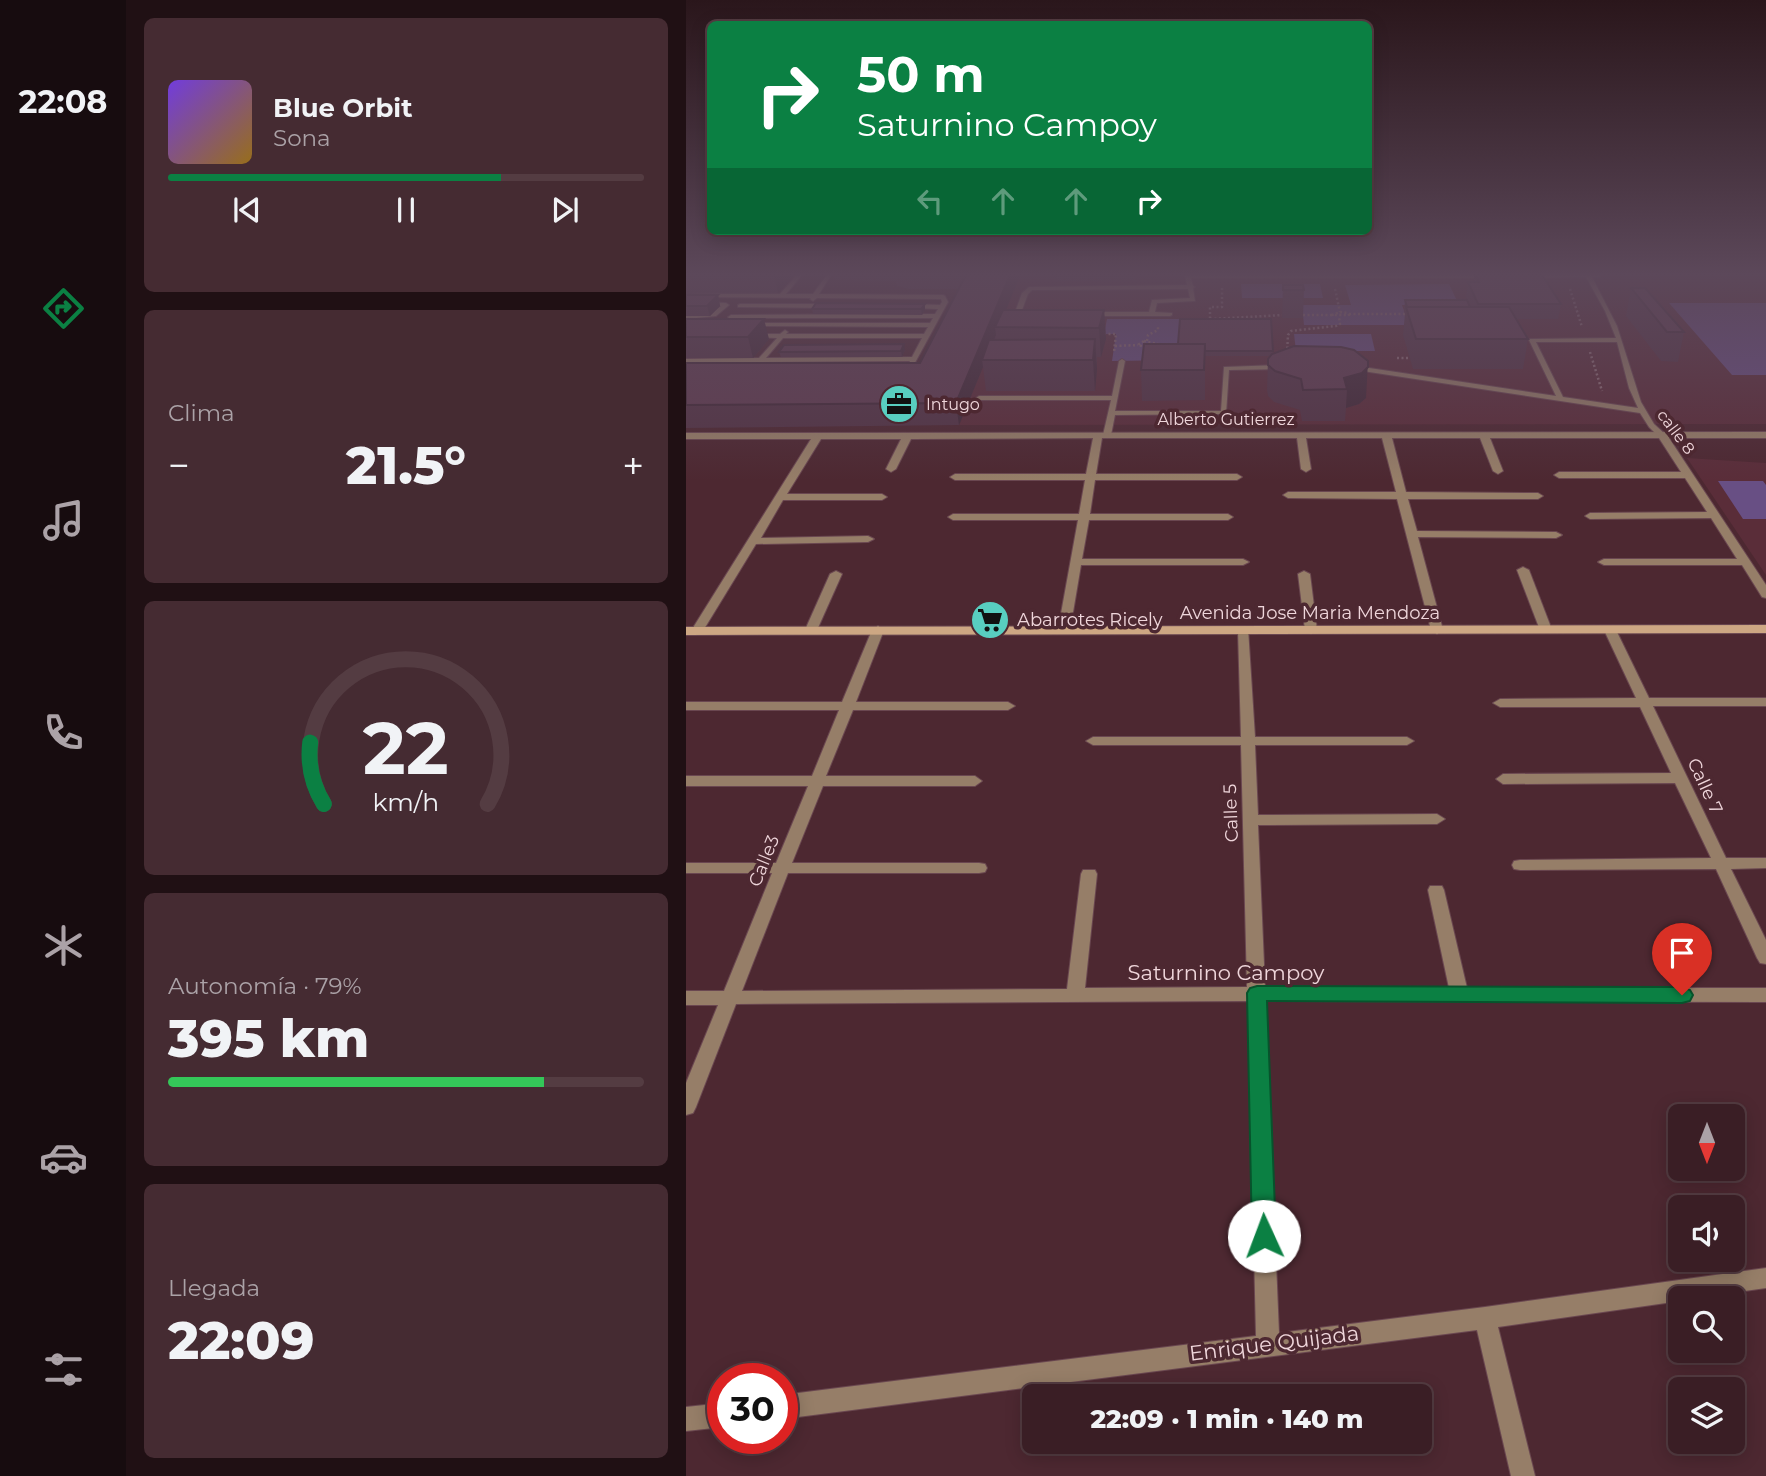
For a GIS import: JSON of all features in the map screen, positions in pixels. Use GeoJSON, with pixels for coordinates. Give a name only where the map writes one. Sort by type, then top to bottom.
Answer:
{"type":"FeatureCollection","features":[{"type":"Feature","properties":{"kind":"street"},"geometry":{"type":"LineString","coordinates":[[1064,630],[1091,476],[1102,435]]}},
{"type":"Feature","properties":{"kind":"street"},"geometry":{"type":"LineString","coordinates":[[1301,435],[1306,469]]}},
{"type":"Feature","properties":{"kind":"street"},"geometry":{"type":"LineString","coordinates":[[1386,435],[1437,630]]}},
{"type":"Feature","properties":{"kind":"street"},"geometry":{"type":"LineString","coordinates":[[1484,435],[1498,471]]}},
{"type":"Feature","properties":{"kind":"street","name":"calle 8"},"geometry":{"type":"LineString","coordinates":[[1662,435],[1766,594]]}},
{"type":"Feature","properties":{"kind":"street","name":"Alberto Gutierrez"},"geometry":{"type":"LineString","coordinates":[[686,436],[1766,435]]}},
{"type":"Feature","properties":{"kind":"street"},"geometry":{"type":"LineString","coordinates":[[691,631],[818,436]]}},
{"type":"Feature","properties":{"kind":"street"},"geometry":{"type":"LineString","coordinates":[[891,469],[907,436]]}},
{"type":"Feature","properties":{"kind":"street"},"geometry":{"type":"LineString","coordinates":[[1559,475],[1688,475]]}},
{"type":"Feature","properties":{"kind":"street"},"geometry":{"type":"LineString","coordinates":[[955,477],[1237,477]]}},
{"type":"Feature","properties":{"kind":"street"},"geometry":{"type":"LineString","coordinates":[[1288,495],[1538,496]]}},
{"type":"Feature","properties":{"kind":"street"},"geometry":{"type":"LineString","coordinates":[[780,497],[882,497]]}},
{"type":"Feature","properties":{"kind":"street"},"geometry":{"type":"LineString","coordinates":[[1590,516],[1714,515]]}},
{"type":"Feature","properties":{"kind":"street"},"geometry":{"type":"LineString","coordinates":[[953,517],[1228,517]]}},
{"type":"Feature","properties":{"kind":"street"},"geometry":{"type":"LineString","coordinates":[[1412,534],[1556,535]]}},
{"type":"Feature","properties":{"kind":"street"},"geometry":{"type":"LineString","coordinates":[[752,541],[869,540]]}},
{"type":"Feature","properties":{"kind":"street"},"geometry":{"type":"LineString","coordinates":[[1076,562],[1243,562]]}},
{"type":"Feature","properties":{"kind":"street"},"geometry":{"type":"LineString","coordinates":[[1604,562],[1745,562]]}},
{"type":"Feature","properties":{"kind":"street"},"geometry":{"type":"LineString","coordinates":[[1522,570],[1546,630]]}},
{"type":"Feature","properties":{"kind":"street"},"geometry":{"type":"LineString","coordinates":[[811,631],[836,574]]}},
{"type":"Feature","properties":{"kind":"street"},"geometry":{"type":"LineString","coordinates":[[1304,574],[1311,631]]}},
{"type":"Feature","properties":{"kind":"street","name":"Avenida Jose Maria Mendoza"},"geometry":{"type":"LineString","coordinates":[[691,631],[1766,629]]}},
{"type":"Feature","properties":{"kind":"street","name":"Calle3"},"geometry":{"type":"LineString","coordinates":[[686,1107],[878,630]]}},
{"type":"Feature","properties":{"kind":"street","name":"Calle 7"},"geometry":{"type":"LineString","coordinates":[[1610,630],[1766,958]]}},
{"type":"Feature","properties":{"kind":"street","name":"Calle 5"},"geometry":{"type":"LineString","coordinates":[[1244,631],[1268,1344]]}},
{"type":"Feature","properties":{"kind":"street"},"geometry":{"type":"LineString","coordinates":[[1500,703],[1766,702]]}},
{"type":"Feature","properties":{"kind":"street"},"geometry":{"type":"LineString","coordinates":[[687,706],[1008,706]]}},
{"type":"Feature","properties":{"kind":"street"},"geometry":{"type":"LineString","coordinates":[[1093,741],[1407,741]]}},
{"type":"Feature","properties":{"kind":"street"},"geometry":{"type":"LineString","coordinates":[[1503,779],[1681,778]]}},
{"type":"Feature","properties":{"kind":"street"},"geometry":{"type":"LineString","coordinates":[[686,781],[975,781]]}},
{"type":"Feature","properties":{"kind":"street"},"geometry":{"type":"LineString","coordinates":[[1251,820],[1437,819]]}},
{"type":"Feature","properties":{"kind":"street"},"geometry":{"type":"LineString","coordinates":[[1520,865],[1766,863]]}},
{"type":"Feature","properties":{"kind":"street"},"geometry":{"type":"LineString","coordinates":[[686,868],[979,868]]}},
{"type":"Feature","properties":{"kind":"street"},"geometry":{"type":"LineString","coordinates":[[1075,995],[1089,874]]}},
{"type":"Feature","properties":{"kind":"street"},"geometry":{"type":"LineString","coordinates":[[1436,890],[1460,995]]}},
{"type":"Feature","properties":{"kind":"street","name":"Saturnino Campoy"},"geometry":{"type":"LineString","coordinates":[[686,998],[1257,993],[1766,995]]}},
{"type":"Feature","properties":{"kind":"street","name":"Enrique Quijada"},"geometry":{"type":"LineString","coordinates":[[798,1405],[1485,1318],[1766,1278]]}},
{"type":"Feature","properties":{"kind":"street"},"geometry":{"type":"LineString","coordinates":[[1485,1318],[1523,1476]]}},
{"type":"Feature","properties":{"kind":"street"},"geometry":{"type":"LineString","coordinates":[[686,1419],[707,1417]]}},
{"type":"Feature","properties":{"kind":"lane"},"geometry":{"type":"LineString","coordinates":[[756,366],[776,344]]}},
{"type":"Feature","properties":{"kind":"lane"},"geometry":{"type":"LineString","coordinates":[[895,373],[908,370],[921,344]]}},
{"type":"Feature","properties":{"kind":"lane"},"geometry":{"type":"LineString","coordinates":[[1534,344],[1562,399]]}},
{"type":"Feature","properties":{"kind":"lane","name":"calle 8"},"geometry":{"type":"LineString","coordinates":[[1620,344],[1642,411],[1648,424],[1662,435]]}},
{"type":"Feature","properties":{"kind":"lane"},"geometry":{"type":"LineString","coordinates":[[686,361],[914,359]]}},
{"type":"Feature","properties":{"kind":"lane"},"geometry":{"type":"LineString","coordinates":[[1102,435],[1113,413],[1122,361]]}},
{"type":"Feature","properties":{"kind":"lane"},"geometry":{"type":"LineString","coordinates":[[1113,413],[1224,413],[1226,368],[1290,367]]}},
{"type":"Feature","properties":{"kind":"lane"},"geometry":{"type":"LineString","coordinates":[[1353,367],[1642,411]]}},
{"type":"Feature","properties":{"kind":"lane"},"geometry":{"type":"LineString","coordinates":[[979,398],[1115,398]]}},
{"type":"Feature","properties":{"kind":"path"},"geometry":{"type":"LineString","coordinates":[[1122,361],[1112,361],[1115,346],[1138,345],[1147,350],[1158,344]]}},
{"type":"Feature","properties":{"kind":"path"},"geometry":{"type":"LineString","coordinates":[[1287,344],[1286,358],[1295,357]]}},
{"type":"Feature","properties":{"kind":"path"},"geometry":{"type":"LineString","coordinates":[[1588,344],[1602,392]]}},
{"type":"Feature","properties":{"kind":"path"},"geometry":{"type":"LineString","coordinates":[[1385,358],[1410,358]]}},
{"type":"Feature","properties":{"kind":"shaded area"},"geometry":{"type":"Polygon","coordinates":[[[992,344],[1766,344],[1766,424],[959,425],[992,344]]]}},
{"type":"Feature","properties":{"kind":"shaded area"},"geometry":{"type":"Polygon","coordinates":[[[1115,344],[1188,344],[1179,360],[1112,361],[1115,344]]]}},
{"type":"Feature","properties":{"kind":"shaded area"},"geometry":{"type":"Polygon","coordinates":[[[1295,344],[1373,344],[1375,351],[1296,351],[1295,344]]]}},
{"type":"Feature","properties":{"kind":"shaded area"},"geometry":{"type":"Polygon","coordinates":[[[1705,344],[1766,344],[1766,375],[1732,375],[1705,344]]]}},
{"type":"Feature","properties":{"kind":"shaded area"},"geometry":{"type":"Polygon","coordinates":[[[1687,458],[1766,463],[1766,575],[1687,458]]]}},
{"type":"Feature","properties":{"kind":"shaded area"},"geometry":{"type":"Polygon","coordinates":[[[1718,481],[1763,481],[1766,485],[1766,519],[1743,519],[1718,481]]]}},
{"type":"Feature","properties":{"kind":"building"},"geometry":{"type":"Polygon","coordinates":[[[904,344],[901,351],[779,352],[784,345],[904,344]]]}},
{"type":"Feature","properties":{"kind":"building"},"geometry":{"type":"Polygon","coordinates":[[[930,344],[981,344],[956,403],[686,405],[686,363],[920,363],[930,344]]]}},
{"type":"Feature","properties":{"kind":"building"},"geometry":{"type":"Polygon","coordinates":[[[988,344],[1095,344],[1093,360],[982,360],[988,344]]]}},
{"type":"Feature","properties":{"kind":"building"},"geometry":{"type":"Polygon","coordinates":[[[1144,344],[1205,344],[1204,370],[1141,370],[1144,344]]]}},
{"type":"Feature","properties":{"kind":"building"},"geometry":{"type":"Polygon","coordinates":[[[1178,344],[1273,344],[1273,351],[1205,351],[1205,344],[1178,344]]]}},
{"type":"Feature","properties":{"kind":"building"},"geometry":{"type":"Polygon","coordinates":[[[1294,346],[1341,347],[1354,350],[1368,361],[1368,367],[1362,373],[1344,378],[1347,389],[1303,390],[1301,379],[1275,371],[1268,365],[1272,354],[1294,346]]]}},
{"type":"Feature","properties":{"kind":"place","name":"Intugo"},"geometry":{"type":"Point","coordinates":[899,404]}},
{"type":"Feature","properties":{"kind":"place","name":"Abarrotes Ricely"},"geometry":{"type":"Point","coordinates":[990,620]}},
{"type":"Feature","properties":{"kind":"route"},"geometry":{"type":"LineString","coordinates":[[1264,1236],[1257,993],[1682,995]]}}]}
